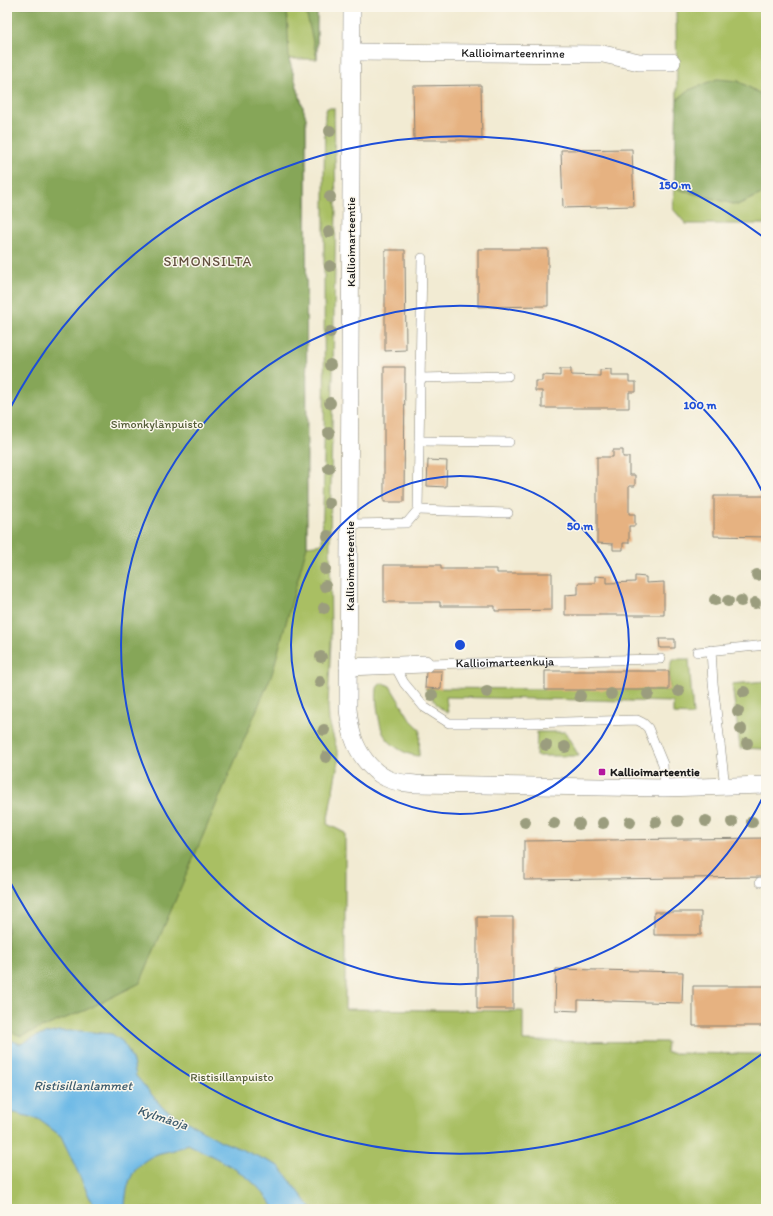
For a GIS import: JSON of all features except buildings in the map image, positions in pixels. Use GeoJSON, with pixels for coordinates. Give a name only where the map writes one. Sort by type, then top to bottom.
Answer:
{"type":"FeatureCollection","features":[{"type":"Feature","properties":{"kind":"street","name":"Kallioimarteentie"},"geometry":{"type":"LineString","coordinates":[[352,7],[348,709],[353,737],[366,762],[385,778],[396,782],[439,785],[664,788],[766,785]]}},
{"type":"Feature","properties":{"kind":"street","name":"Kallioimarteenrinne"},"geometry":{"type":"LineString","coordinates":[[352,52],[603,54],[639,62],[672,62]]}},
{"type":"Feature","properties":{"kind":"street","name":"Kallioimarteenkuja"},"geometry":{"type":"LineString","coordinates":[[348,667],[425,664]]}},
{"type":"Feature","properties":{"kind":"lane"},"geometry":{"type":"LineString","coordinates":[[350,524],[407,523],[418,510],[422,258]]}},
{"type":"Feature","properties":{"kind":"lane"},"geometry":{"type":"LineString","coordinates":[[420,378],[508,376]]}},
{"type":"Feature","properties":{"kind":"lane"},"geometry":{"type":"LineString","coordinates":[[419,441],[509,442]]}},
{"type":"Feature","properties":{"kind":"lane"},"geometry":{"type":"LineString","coordinates":[[418,510],[508,513]]}},
{"type":"Feature","properties":{"kind":"lane"},"geometry":{"type":"LineString","coordinates":[[697,652],[766,645]]}},
{"type":"Feature","properties":{"kind":"lane"},"geometry":{"type":"LineString","coordinates":[[711,650],[713,683],[725,787]]}},
{"type":"Feature","properties":{"kind":"lane","name":"Kallioimarteenkuja"},"geometry":{"type":"LineString","coordinates":[[425,664],[661,659]]}},
{"type":"Feature","properties":{"kind":"lane"},"geometry":{"type":"LineString","coordinates":[[395,666],[404,683],[424,707],[449,723],[528,724],[637,720],[648,728],[663,764],[664,788]]}},
{"type":"Feature","properties":{"kind":"green space","name":"Ristisillanpuisto"},"geometry":{"type":"Polygon","coordinates":[[[7,7],[317,7],[317,59],[289,59],[306,118],[307,546],[322,544],[324,437],[325,114],[327,108],[334,108],[336,206],[330,543],[331,641],[328,706],[329,721],[339,757],[327,824],[345,833],[345,1009],[523,1011],[523,1041],[667,1042],[666,1053],[766,1054],[766,1209],[7,1209],[7,7]]]}},
{"type":"Feature","properties":{"kind":"green space","name":"Simonkylänpuisto"},"geometry":{"type":"Polygon","coordinates":[[[7,7],[287,7],[289,59],[306,118],[307,546],[272,674],[140,983],[86,1010],[21,1036],[7,1030],[7,7]]]}},
{"type":"Feature","properties":{"kind":"green space"},"geometry":{"type":"Polygon","coordinates":[[[305,7],[317,7],[317,59],[305,7]]]}},
{"type":"Feature","properties":{"kind":"green space"},"geometry":{"type":"Polygon","coordinates":[[[676,7],[766,7],[766,97],[738,81],[689,90],[677,100],[676,7]]]}},
{"type":"Feature","properties":{"kind":"green space"},"geometry":{"type":"Polygon","coordinates":[[[717,79],[738,81],[766,97],[766,192],[737,205],[674,188],[677,100],[689,90],[717,79]]]}},
{"type":"Feature","properties":{"kind":"green space"},"geometry":{"type":"Polygon","coordinates":[[[674,188],[737,205],[766,192],[766,224],[686,224],[673,209],[674,188]]]}},
{"type":"Feature","properties":{"kind":"green space"},"geometry":{"type":"Polygon","coordinates":[[[672,659],[689,659],[693,715],[673,714],[673,702],[446,697],[448,713],[438,706],[425,688],[669,690],[669,671],[672,659]]]}},
{"type":"Feature","properties":{"kind":"green space"},"geometry":{"type":"Polygon","coordinates":[[[766,681],[766,749],[740,748],[732,684],[766,681]]]}},
{"type":"Feature","properties":{"kind":"green space"},"geometry":{"type":"Polygon","coordinates":[[[383,683],[390,686],[410,719],[420,729],[419,756],[414,756],[404,752],[394,746],[389,742],[383,733],[378,711],[377,693],[378,687],[383,683]]]}},
{"type":"Feature","properties":{"kind":"green space"},"geometry":{"type":"Polygon","coordinates":[[[537,732],[565,732],[579,756],[536,756],[537,732]]]}},
{"type":"Feature","properties":{"kind":"water","name":"Ristisillanlammet"},"geometry":{"type":"Polygon","coordinates":[[[59,1031],[81,1031],[112,1034],[122,1041],[133,1062],[136,1076],[163,1108],[221,1141],[279,1166],[312,1209],[275,1209],[257,1186],[237,1170],[188,1144],[174,1150],[157,1154],[147,1159],[135,1170],[129,1184],[125,1209],[95,1209],[61,1136],[38,1119],[7,1111],[7,1039],[21,1044],[37,1036],[59,1031]]]}},
{"type":"Feature","properties":{"kind":"place","name":"Kallioimarteentie"},"geometry":{"type":"Point","coordinates":[602,772]}},
{"type":"Feature","properties":{"kind":"district","name":"SIMONSILTA"},"geometry":{"type":"Point","coordinates":[208,261]}},
{"type":"Feature","properties":{"kind":"water label","name":"Kylmäoja"},"geometry":{"type":"Point","coordinates":[163,1117]}}]}
